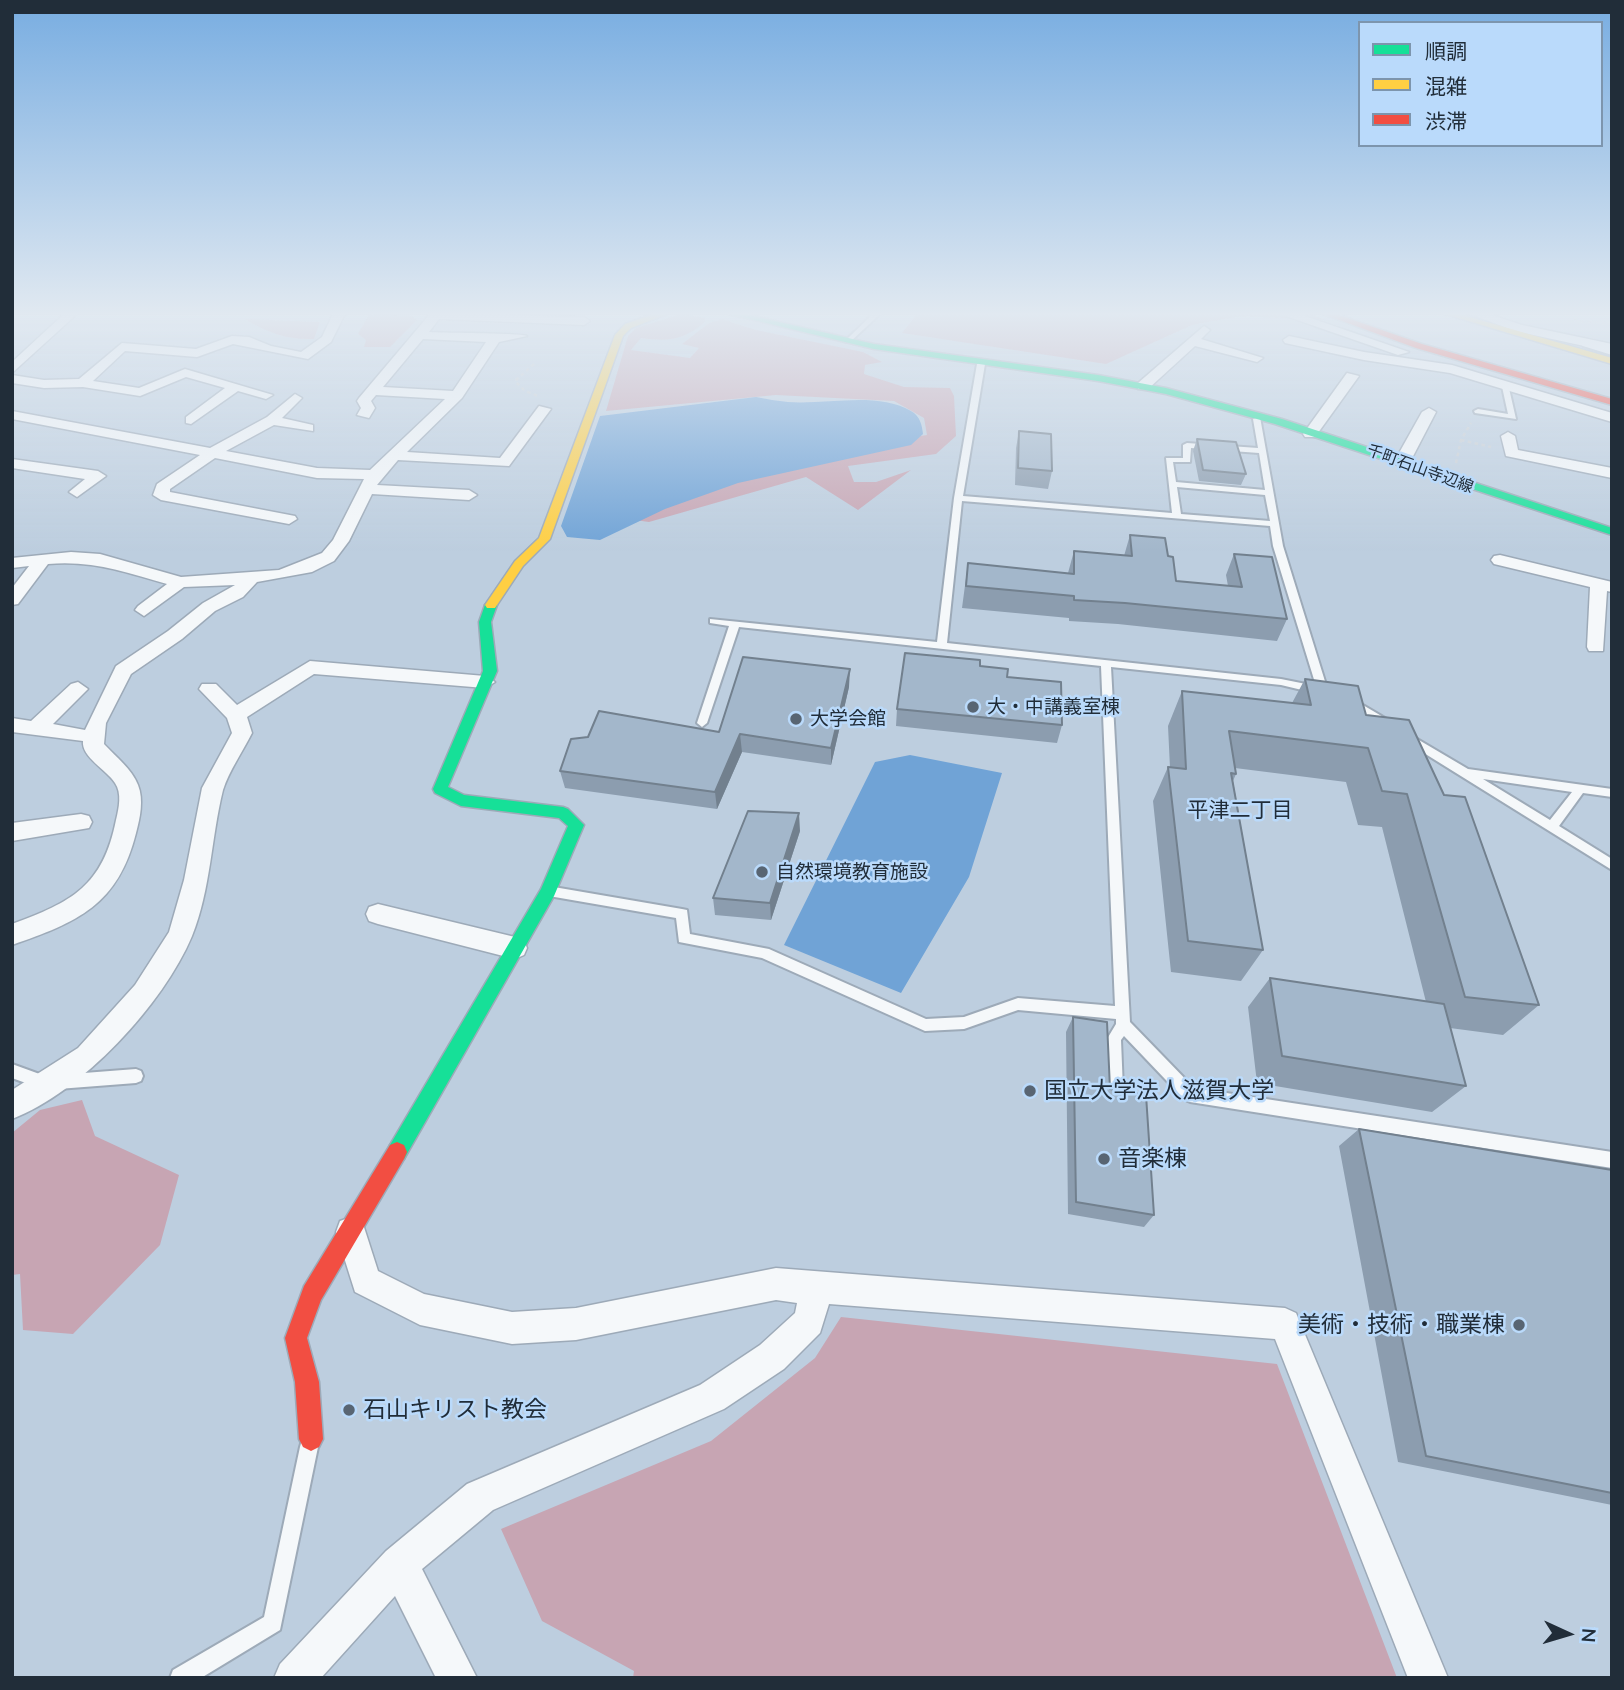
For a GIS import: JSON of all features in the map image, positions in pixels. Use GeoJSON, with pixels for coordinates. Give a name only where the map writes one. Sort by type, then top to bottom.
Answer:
{"type":"FeatureCollection","features":[{"type":"Feature","properties":{"kind":"main road"},"geometry":{"type":"LineString","coordinates":[[311,1439],[307,1382],[296,1338],[312,1294],[351,1232],[548,891],[576,825],[563,813],[461,800],[440,789],[490,671],[485,622],[489,611],[494,599],[519,564],[544,539],[596,393]]}},
{"type":"Feature","properties":{"kind":"main road","name":"千町石山寺辺線"},"geometry":{"type":"LineString","coordinates":[[1167,393],[1402,462],[1612,532]]}},
{"type":"Feature","properties":{"kind":"main road"},"geometry":{"type":"LineString","coordinates":[[1561,393],[1612,408]]}},
{"type":"Feature","properties":{"kind":"main road"},"geometry":{"type":"LineString","coordinates":[[1581,393],[1612,402]]}},
{"type":"Feature","properties":{"kind":"street"},"geometry":{"type":"LineString","coordinates":[[191,420],[227,393]]}},
{"type":"Feature","properties":{"kind":"street"},"geometry":{"type":"LineString","coordinates":[[258,393],[266,395]]}},
{"type":"Feature","properties":{"kind":"street"},"geometry":{"type":"LineString","coordinates":[[364,415],[368,408],[364,401],[371,393]]}},
{"type":"Feature","properties":{"kind":"street"},"geometry":{"type":"LineString","coordinates":[[412,393],[457,395]]}},
{"type":"Feature","properties":{"kind":"street"},"geometry":{"type":"LineString","coordinates":[[1310,434],[1340,393]]}},
{"type":"Feature","properties":{"kind":"street"},"geometry":{"type":"LineString","coordinates":[[1532,393],[1612,418]]}},
{"type":"Feature","properties":{"kind":"street"},"geometry":{"type":"LineString","coordinates":[[12,563],[71,556],[100,559],[180,582],[211,582],[306,568],[327,557],[341,541],[371,482],[392,455],[457,395]]}},
{"type":"Feature","properties":{"kind":"street"},"geometry":{"type":"LineString","coordinates":[[289,519],[162,495],[163,486],[214,452],[272,420],[295,398]]}},
{"type":"Feature","properties":{"kind":"street"},"geometry":{"type":"LineString","coordinates":[[392,455],[504,463],[544,409]]}},
{"type":"Feature","properties":{"kind":"street"},"geometry":{"type":"LineString","coordinates":[[1402,462],[1429,412]]}},
{"type":"Feature","properties":{"kind":"street"},"geometry":{"type":"LineString","coordinates":[[12,415],[317,473],[469,495]]}},
{"type":"Feature","properties":{"kind":"street"},"geometry":{"type":"LineString","coordinates":[[272,420],[308,428]]}},
{"type":"Feature","properties":{"kind":"street"},"geometry":{"type":"LineString","coordinates":[[1508,436],[1510,453],[1612,472]]}},
{"type":"Feature","properties":{"kind":"street"},"geometry":{"type":"LineString","coordinates":[[12,463],[98,476],[77,492]]}},
{"type":"Feature","properties":{"kind":"street"},"geometry":{"type":"LineString","coordinates":[[12,600],[43,560]]}},
{"type":"Feature","properties":{"kind":"street"},"geometry":{"type":"LineString","coordinates":[[1500,560],[1605,585],[1596,647]]}},
{"type":"Feature","properties":{"kind":"street"},"geometry":{"type":"LineString","coordinates":[[12,935],[72,911],[104,885],[119,860],[131,802],[128,783],[93,746],[96,723],[123,670],[175,635],[209,607],[237,593],[253,577]]}},
{"type":"Feature","properties":{"kind":"street"},"geometry":{"type":"LineString","coordinates":[[144,610],[180,582]]}},
{"type":"Feature","properties":{"kind":"street"},"geometry":{"type":"LineString","coordinates":[[236,715],[310,667],[485,682]]}},
{"type":"Feature","properties":{"kind":"street"},"geometry":{"type":"LineString","coordinates":[[35,729],[78,689]]}},
{"type":"Feature","properties":{"kind":"street"},"geometry":{"type":"LineString","coordinates":[[12,1106],[88,1057],[144,993],[180,935],[196,880],[213,788],[242,733],[236,715],[209,689]]}},
{"type":"Feature","properties":{"kind":"street"},"geometry":{"type":"LineString","coordinates":[[12,725],[78,735]]}},
{"type":"Feature","properties":{"kind":"street"},"geometry":{"type":"LineString","coordinates":[[12,832],[81,822]]}},
{"type":"Feature","properties":{"kind":"street"},"geometry":{"type":"LineString","coordinates":[[378,914],[515,948]]}},
{"type":"Feature","properties":{"kind":"street"},"geometry":{"type":"LineString","coordinates":[[351,1232],[366,1281],[420,1309],[512,1328],[576,1324],[776,1284],[1285,1324],[1428,1678]]}},
{"type":"Feature","properties":{"kind":"street"},"geometry":{"type":"LineString","coordinates":[[294,1678],[399,1564],[480,1497],[712,1397],[772,1357],[809,1322],[813,1303],[806,1287]]}},
{"type":"Feature","properties":{"kind":"street"},"geometry":{"type":"LineString","coordinates":[[399,1564],[457,1678]]}},
{"type":"Feature","properties":{"kind":"lane"},"geometry":{"type":"LineString","coordinates":[[942,646],[958,498],[976,393]]}},
{"type":"Feature","properties":{"kind":"lane"},"geometry":{"type":"LineString","coordinates":[[1478,411],[1513,417],[1506,393]]}},
{"type":"Feature","properties":{"kind":"lane"},"geometry":{"type":"LineString","coordinates":[[1258,419],[1273,524],[1296,611],[1323,691]]}},
{"type":"Feature","properties":{"kind":"lane"},"geometry":{"type":"LineString","coordinates":[[1177,516],[1169,460],[1186,460],[1187,445],[1263,451]]}},
{"type":"Feature","properties":{"kind":"lane"},"geometry":{"type":"LineString","coordinates":[[1172,484],[1269,492]]}},
{"type":"Feature","properties":{"kind":"lane"},"geometry":{"type":"LineString","coordinates":[[958,498],[1273,524]]}},
{"type":"Feature","properties":{"kind":"lane"},"geometry":{"type":"LineString","coordinates":[[713,621],[1281,682],[1323,691],[1365,710],[1612,865]]}},
{"type":"Feature","properties":{"kind":"lane"},"geometry":{"type":"LineString","coordinates":[[702,723],[735,623]]}},
{"type":"Feature","properties":{"kind":"lane"},"geometry":{"type":"LineString","coordinates":[[1106,663],[1123,1019],[1114,1039],[1116,1090]]}},
{"type":"Feature","properties":{"kind":"lane"},"geometry":{"type":"LineString","coordinates":[[1463,772],[1612,793]]}},
{"type":"Feature","properties":{"kind":"lane"},"geometry":{"type":"LineString","coordinates":[[1552,827],[1581,788]]}},
{"type":"Feature","properties":{"kind":"lane"},"geometry":{"type":"LineString","coordinates":[[548,891],[682,914],[684,938],[764,953],[925,1025],[964,1023],[1018,1004],[1123,1019],[1190,1095],[1612,1160]]}},
{"type":"Feature","properties":{"kind":"lane"},"geometry":{"type":"LineString","coordinates":[[12,1071],[45,1083],[136,1076]]}},
{"type":"Feature","properties":{"kind":"lane"},"geometry":{"type":"LineString","coordinates":[[181,1678],[273,1623],[311,1439]]}},
{"type":"Feature","properties":{"kind":"path"},"geometry":{"type":"LineString","coordinates":[[1446,478],[1455,467],[1461,440],[1478,411]]}},
{"type":"Feature","properties":{"kind":"path"},"geometry":{"type":"LineString","coordinates":[[1461,440],[1510,453]]}},
{"type":"Feature","properties":{"kind":"shaded area"},"geometry":{"type":"Polygon","coordinates":[[[611,393],[952,393],[956,436],[936,454],[848,466],[854,482],[876,482],[911,470],[858,510],[806,477],[649,522],[627,519],[723,480],[866,444],[927,435],[924,418],[894,401],[776,395],[606,411],[611,393]]]}},
{"type":"Feature","properties":{"kind":"shaded area"},"geometry":{"type":"Polygon","coordinates":[[[82,1100],[95,1136],[179,1175],[160,1245],[73,1334],[23,1330],[20,1274],[12,1275],[12,1133],[40,1110],[82,1100]]]}},
{"type":"Feature","properties":{"kind":"shaded area"},"geometry":{"type":"Polygon","coordinates":[[[841,1317],[1277,1364],[1397,1678],[633,1678],[634,1671],[542,1621],[501,1529],[711,1441],[815,1358],[841,1317]]]}},
{"type":"Feature","properties":{"kind":"water"},"geometry":{"type":"Polygon","coordinates":[[[756,397],[788,402],[867,400],[898,405],[917,415],[923,434],[911,445],[738,483],[665,509],[600,540],[567,537],[561,526],[600,416],[756,397]]]}},
{"type":"Feature","properties":{"kind":"water"},"geometry":{"type":"Polygon","coordinates":[[[910,755],[1002,773],[969,877],[901,993],[784,945],[875,762],[910,755]]]}},
{"type":"Feature","properties":{"kind":"building"},"geometry":{"type":"Polygon","coordinates":[[[1019,431],[1051,434],[1052,471],[1018,468],[1019,431]]]}},
{"type":"Feature","properties":{"kind":"building"},"geometry":{"type":"Polygon","coordinates":[[[1197,439],[1236,442],[1246,474],[1203,470],[1197,439]]]}},
{"type":"Feature","properties":{"kind":"building"},"geometry":{"type":"Polygon","coordinates":[[[1130,535],[1165,538],[1168,556],[1173,557],[1176,581],[1242,587],[1234,554],[1272,557],[1287,619],[1074,600],[1074,596],[966,586],[968,563],[1074,574],[1074,551],[1132,556],[1130,535]]]}},
{"type":"Feature","properties":{"kind":"building"},"geometry":{"type":"Polygon","coordinates":[[[905,653],[980,660],[980,666],[1008,669],[1007,677],[1061,682],[1062,725],[897,709],[905,653]]]}},
{"type":"Feature","properties":{"kind":"building"},"geometry":{"type":"Polygon","coordinates":[[[743,657],[850,669],[831,748],[740,734],[715,792],[560,771],[571,739],[588,737],[599,711],[719,732],[743,657]]]}},
{"type":"Feature","properties":{"kind":"building"},"geometry":{"type":"Polygon","coordinates":[[[1305,679],[1358,686],[1366,715],[1409,720],[1444,795],[1465,797],[1539,1005],[1465,997],[1407,794],[1382,791],[1368,748],[1229,731],[1236,774],[1231,773],[1263,950],[1188,941],[1168,767],[1186,769],[1182,691],[1311,705],[1305,679]]]}},
{"type":"Feature","properties":{"kind":"building"},"geometry":{"type":"Polygon","coordinates":[[[748,811],[799,813],[770,903],[713,898],[748,811]]]}},
{"type":"Feature","properties":{"kind":"building"},"geometry":{"type":"Polygon","coordinates":[[[1270,978],[1444,1004],[1466,1086],[1282,1056],[1270,978]]]}},
{"type":"Feature","properties":{"kind":"building"},"geometry":{"type":"Polygon","coordinates":[[[1073,1017],[1107,1022],[1110,1089],[1146,1095],[1154,1215],[1076,1202],[1073,1017]]]}},
{"type":"Feature","properties":{"kind":"building","name":"美術・技術・職業棟"},"geometry":{"type":"Polygon","coordinates":[[[1359,1129],[1612,1170],[1612,1493],[1426,1456],[1359,1129]]]}},
{"type":"Feature","properties":{"kind":"traffic: fast"},"geometry":{"type":"LineString","coordinates":[[1174,393],[1279,421],[1612,532]]}},
{"type":"Feature","properties":{"kind":"traffic: fast"},"geometry":{"type":"LineString","coordinates":[[397,1152],[548,891],[576,825],[563,813],[461,800],[440,789],[490,671],[485,622],[491,605]]}},
{"type":"Feature","properties":{"kind":"traffic: slow"},"geometry":{"type":"LineString","coordinates":[[491,605],[519,564],[544,539],[598,393]]}},
{"type":"Feature","properties":{"kind":"traffic: jam"},"geometry":{"type":"LineString","coordinates":[[1581,393],[1612,402]]}},
{"type":"Feature","properties":{"kind":"traffic: jam"},"geometry":{"type":"LineString","coordinates":[[311,1439],[307,1382],[296,1338],[312,1294],[397,1152]]}},
{"type":"Feature","properties":{"kind":"place","name":"大・中講義室棟"},"geometry":{"type":"Point","coordinates":[973,707]}},
{"type":"Feature","properties":{"kind":"place","name":"大学会館"},"geometry":{"type":"Point","coordinates":[796,719]}},
{"type":"Feature","properties":{"kind":"place","name":"自然環境教育施設"},"geometry":{"type":"Point","coordinates":[762,872]}},
{"type":"Feature","properties":{"kind":"place","name":"国立大学法人滋賀大学"},"geometry":{"type":"Point","coordinates":[1030,1091]}},
{"type":"Feature","properties":{"kind":"place","name":"音楽棟"},"geometry":{"type":"Point","coordinates":[1104,1159]}},
{"type":"Feature","properties":{"kind":"place","name":"美術・技術・職業棟"},"geometry":{"type":"Point","coordinates":[1519,1325]}},
{"type":"Feature","properties":{"kind":"place","name":"石山キリスト教会"},"geometry":{"type":"Point","coordinates":[349,1410]}},
{"type":"Feature","properties":{"kind":"district","name":"平津二丁目"},"geometry":{"type":"Point","coordinates":[1240,811]}}]}
